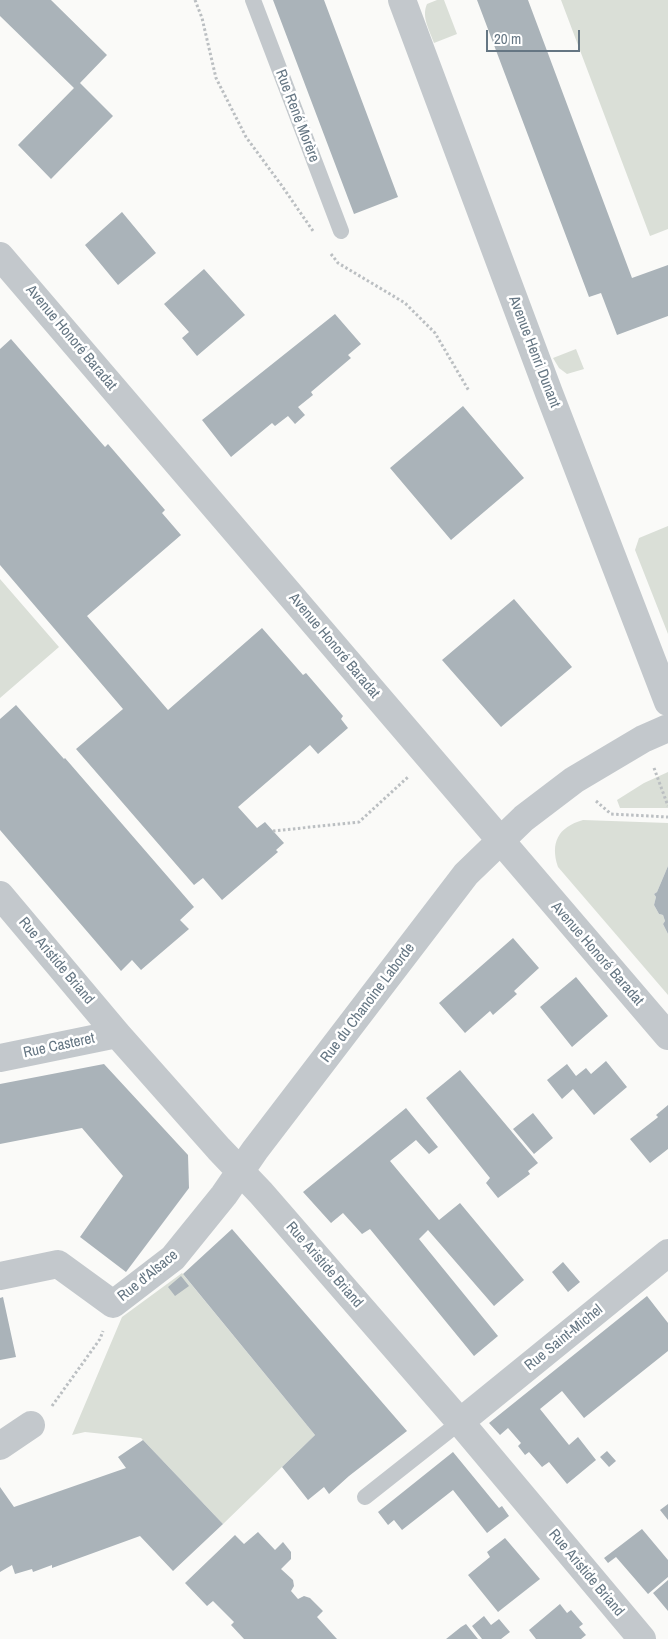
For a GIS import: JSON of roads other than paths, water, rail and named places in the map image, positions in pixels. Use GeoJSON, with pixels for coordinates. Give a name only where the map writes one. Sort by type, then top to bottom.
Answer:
{"type":"FeatureCollection","features":[{"type":"Feature","properties":{"kind":"street","name":"Avenue Henri Dunant"},"geometry":{"type":"LineString","coordinates":[[402,0],[668,702]]}},
{"type":"Feature","properties":{"kind":"street","name":"Avenue Honoré Baradat"},"geometry":{"type":"LineString","coordinates":[[0,256],[668,1036]]}},
{"type":"Feature","properties":{"kind":"street","name":"Rue du Chanoine Laborde"},"geometry":{"type":"LineString","coordinates":[[241,1170],[466,874],[524,818],[574,780],[643,739],[668,728]]}},
{"type":"Feature","properties":{"kind":"street","name":"Rue Aristide Briand"},"geometry":{"type":"LineString","coordinates":[[0,895],[117,1034],[220,1150],[241,1170],[460,1422],[642,1639]]}},
{"type":"Feature","properties":{"kind":"street","name":"Rue Casteret"},"geometry":{"type":"LineString","coordinates":[[0,1058],[117,1034]]}},
{"type":"Feature","properties":{"kind":"street","name":"Rue d'Alsace"},"geometry":{"type":"LineString","coordinates":[[0,1276],[58,1264],[113,1304],[174,1258],[241,1170]]}},
{"type":"Feature","properties":{"kind":"street","name":"Rue Saint-Michel"},"geometry":{"type":"LineString","coordinates":[[460,1422],[668,1253]]}},
{"type":"Feature","properties":{"kind":"street"},"geometry":{"type":"LineString","coordinates":[[0,1446],[31,1425]]}},
{"type":"Feature","properties":{"kind":"lane","name":"Rue René Morère"},"geometry":{"type":"LineString","coordinates":[[253,0],[342,231]]}},
{"type":"Feature","properties":{"kind":"lane"},"geometry":{"type":"LineString","coordinates":[[365,1497],[460,1422]]}}]}
